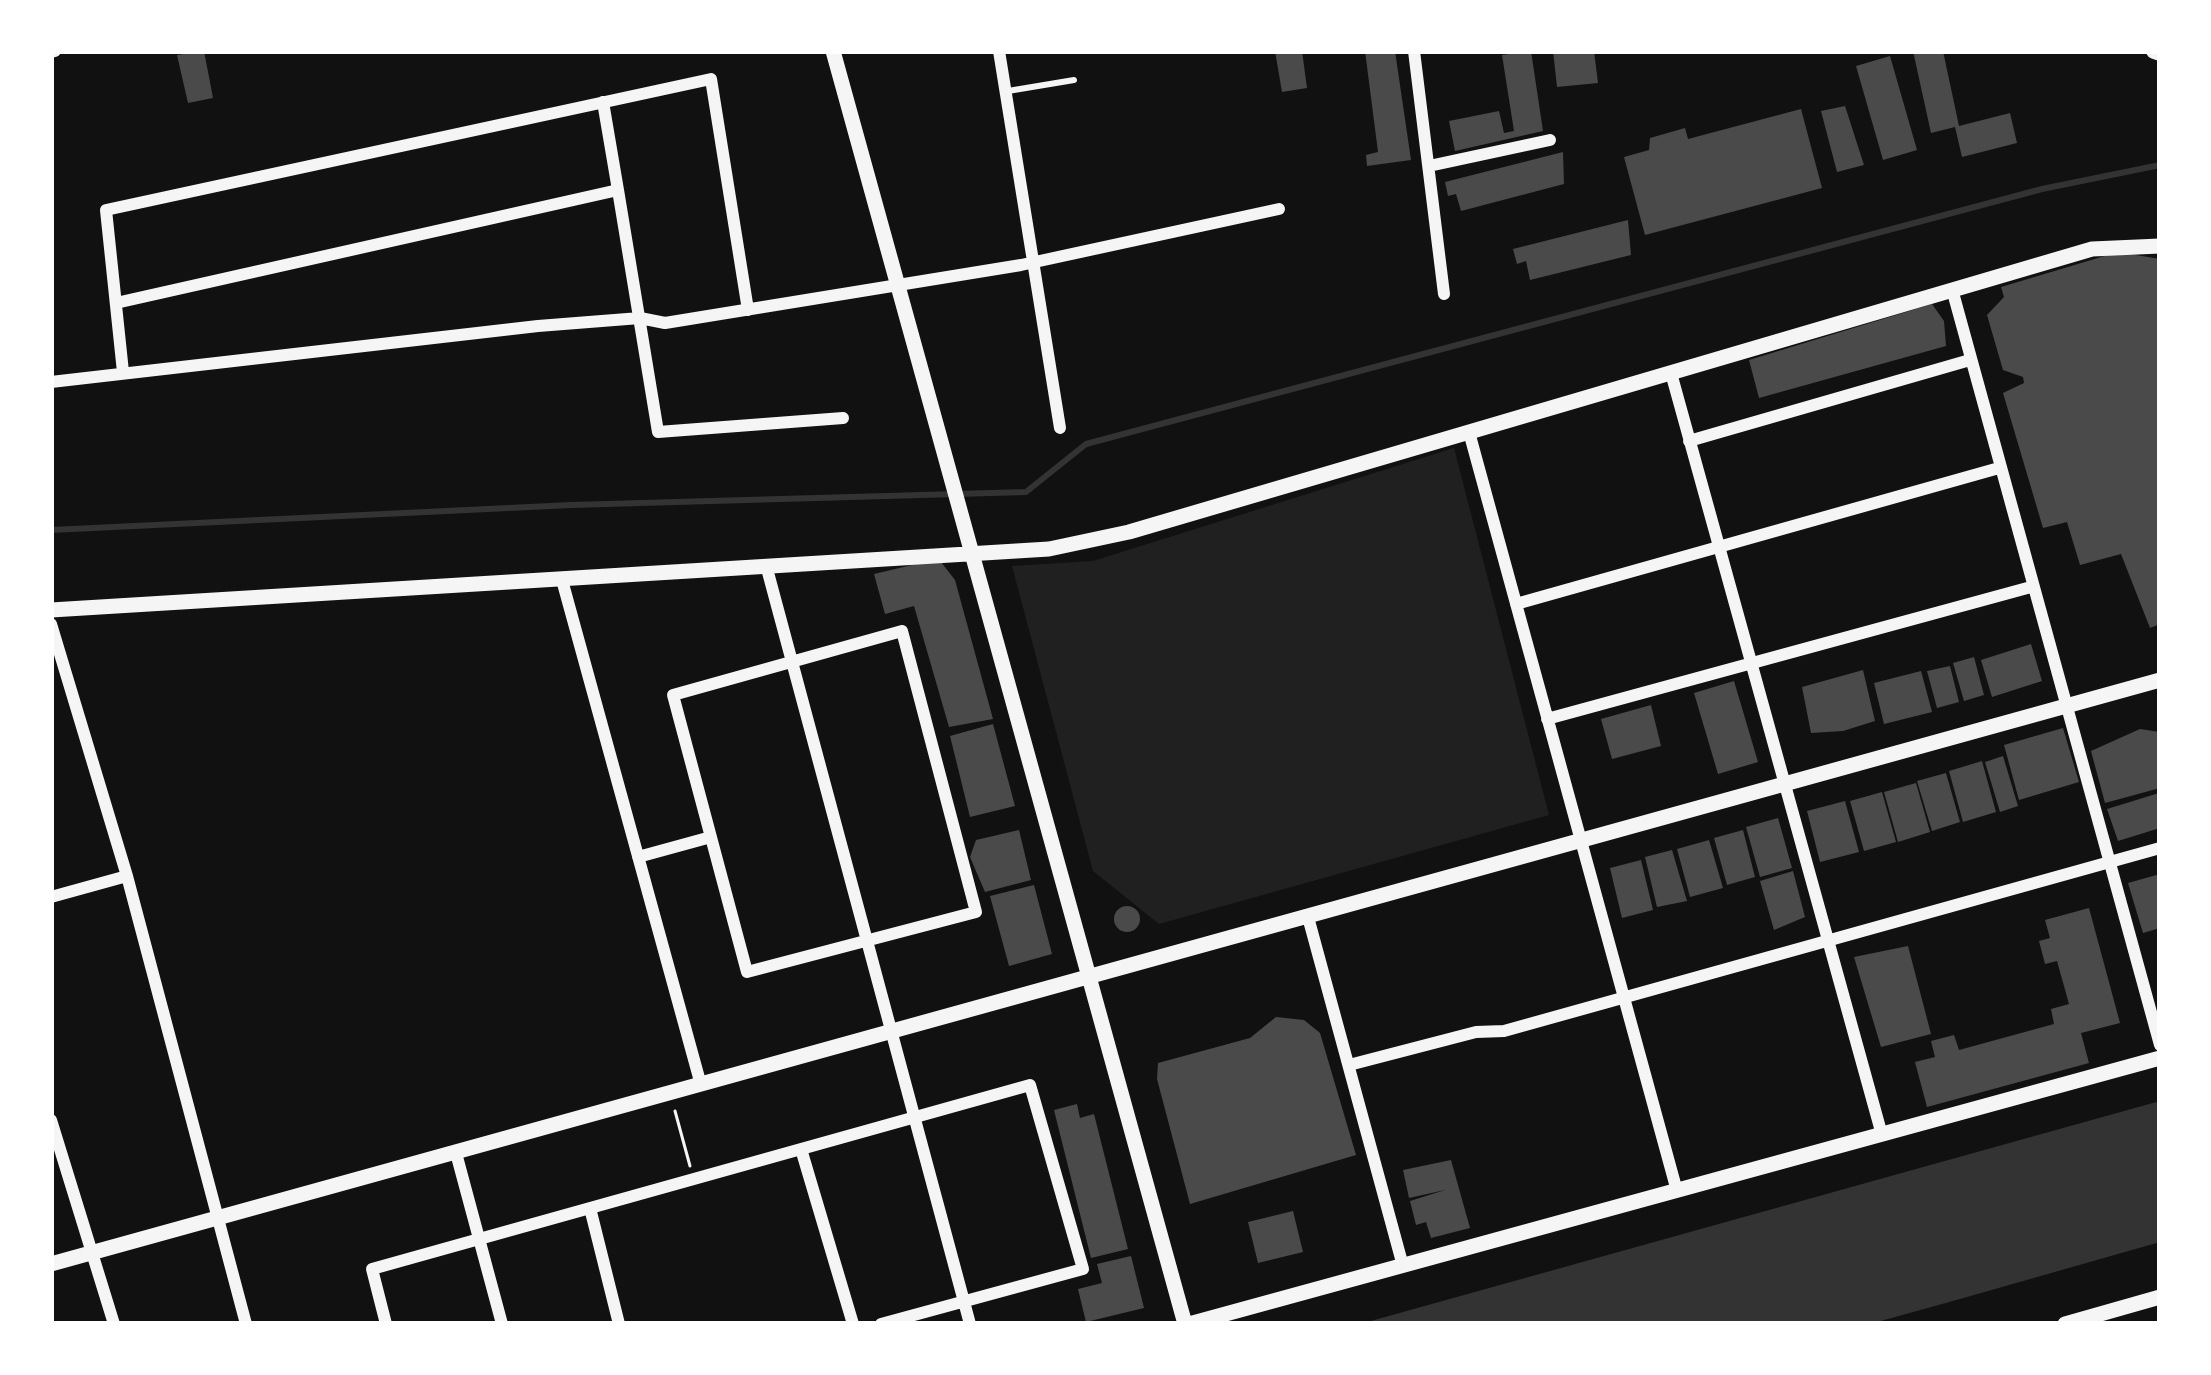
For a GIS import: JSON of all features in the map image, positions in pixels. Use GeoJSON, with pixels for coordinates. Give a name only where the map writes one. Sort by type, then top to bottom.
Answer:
{"type":"FeatureCollection","features":[{"type":"Feature","properties":{"kind":"street"},"geometry":{"type":"LineString","coordinates":[[832,51],[1187,1324],[2160,1058]]}},
{"type":"Feature","properties":{"kind":"street"},"geometry":{"type":"LineString","coordinates":[[999,51],[1060,428]]}},
{"type":"Feature","properties":{"kind":"street"},"geometry":{"type":"LineString","coordinates":[[1414,51],[1444,294]]}},
{"type":"Feature","properties":{"kind":"street"},"geometry":{"type":"LineString","coordinates":[[123,372],[106,210],[711,79],[748,310]]}},
{"type":"Feature","properties":{"kind":"street"},"geometry":{"type":"LineString","coordinates":[[603,102],[658,432],[843,418]]}},
{"type":"Feature","properties":{"kind":"street"},"geometry":{"type":"LineString","coordinates":[[1429,166],[1451,165],[1550,140]]}},
{"type":"Feature","properties":{"kind":"street"},"geometry":{"type":"LineString","coordinates":[[116,303],[618,190]]}},
{"type":"Feature","properties":{"kind":"street"},"geometry":{"type":"LineString","coordinates":[[51,382],[640,318],[665,323],[1034,259],[1280,209]]}},
{"type":"Feature","properties":{"kind":"street"},"geometry":{"type":"LineString","coordinates":[[51,610],[1049,549],[1130,532],[2092,249],[2160,246]]}},
{"type":"Feature","properties":{"kind":"street"},"geometry":{"type":"LineString","coordinates":[[1952,290],[2160,1045]]}},
{"type":"Feature","properties":{"kind":"street"},"geometry":{"type":"LineString","coordinates":[[1689,441],[1970,360]]}},
{"type":"Feature","properties":{"kind":"street"},"geometry":{"type":"LineString","coordinates":[[1671,373],[1882,1135]]}},
{"type":"Feature","properties":{"kind":"street"},"geometry":{"type":"LineString","coordinates":[[1469,432],[1677,1191]]}},
{"type":"Feature","properties":{"kind":"street"},"geometry":{"type":"LineString","coordinates":[[1516,604],[2000,468]]}},
{"type":"Feature","properties":{"kind":"street"},"geometry":{"type":"LineString","coordinates":[[766,565],[970,1324]]}},
{"type":"Feature","properties":{"kind":"street"},"geometry":{"type":"LineString","coordinates":[[562,580],[701,1085]]}},
{"type":"Feature","properties":{"kind":"street"},"geometry":{"type":"LineString","coordinates":[[1547,719],[2031,587]]}},
{"type":"Feature","properties":{"kind":"street"},"geometry":{"type":"LineString","coordinates":[[51,624],[127,876],[246,1324]]}},
{"type":"Feature","properties":{"kind":"street"},"geometry":{"type":"LineString","coordinates":[[902,631],[976,912],[747,972],[674,695],[792,664],[902,631]]}},
{"type":"Feature","properties":{"kind":"street"},"geometry":{"type":"LineString","coordinates":[[51,1264],[2160,680]]}},
{"type":"Feature","properties":{"kind":"street"},"geometry":{"type":"LineString","coordinates":[[638,857],[711,837]]}},
{"type":"Feature","properties":{"kind":"street"},"geometry":{"type":"LineString","coordinates":[[1349,1065],[1476,1032],[1504,1031],[2160,848]]}},
{"type":"Feature","properties":{"kind":"street"},"geometry":{"type":"LineString","coordinates":[[51,897],[127,876]]}},
{"type":"Feature","properties":{"kind":"street"},"geometry":{"type":"LineString","coordinates":[[1308,917],[1403,1266]]}},
{"type":"Feature","properties":{"kind":"street"},"geometry":{"type":"LineString","coordinates":[[386,1324],[372,1269],[1030,1085],[1083,1268],[881,1324]]}},
{"type":"Feature","properties":{"kind":"street"},"geometry":{"type":"LineString","coordinates":[[51,1120],[57,1164],[95,1252],[114,1324]]}},
{"type":"Feature","properties":{"kind":"street"},"geometry":{"type":"LineString","coordinates":[[801,1148],[853,1324]]}},
{"type":"Feature","properties":{"kind":"street"},"geometry":{"type":"LineString","coordinates":[[456,1153],[502,1324]]}},
{"type":"Feature","properties":{"kind":"street"},"geometry":{"type":"LineString","coordinates":[[590,1208],[619,1324]]}},
{"type":"Feature","properties":{"kind":"street"},"geometry":{"type":"LineString","coordinates":[[2065,1324],[2160,1297]]}},
{"type":"Feature","properties":{"kind":"lane"},"geometry":{"type":"LineString","coordinates":[[1005,92],[1074,80]]}},
{"type":"Feature","properties":{"kind":"path"},"geometry":{"type":"LineString","coordinates":[[675,1111],[693,1179]]}},
{"type":"Feature","properties":{"kind":"shaded area"},"geometry":{"type":"Polygon","coordinates":[[[1454,448],[1549,815],[1159,924],[1093,871],[1012,566],[1093,561],[1454,448]]]}},
{"type":"Feature","properties":{"kind":"shaded area"},"geometry":{"type":"Polygon","coordinates":[[[2160,1101],[2160,1242],[1960,1299],[1870,1324],[1360,1324],[2160,1101]]]}},
{"type":"Feature","properties":{"kind":"building"},"geometry":{"type":"Polygon","coordinates":[[[204,51],[213,98],[188,103],[177,55],[204,51]]]}},
{"type":"Feature","properties":{"kind":"building"},"geometry":{"type":"Polygon","coordinates":[[[1275,51],[1302,51],[1307,88],[1282,92],[1275,51]]]}},
{"type":"Feature","properties":{"kind":"building"},"geometry":{"type":"Polygon","coordinates":[[[1365,51],[1395,51],[1411,160],[1367,166],[1366,155],[1378,152],[1365,51]]]}},
{"type":"Feature","properties":{"kind":"building"},"geometry":{"type":"Polygon","coordinates":[[[1531,51],[1543,131],[1455,151],[1449,121],[1499,111],[1504,133],[1514,131],[1502,55],[1531,51]]]}},
{"type":"Feature","properties":{"kind":"building"},"geometry":{"type":"Polygon","coordinates":[[[1553,51],[1594,51],[1598,83],[1557,87],[1553,51]]]}},
{"type":"Feature","properties":{"kind":"building"},"geometry":{"type":"Polygon","coordinates":[[[1913,51],[1943,51],[1959,126],[2010,113],[2017,143],[1962,157],[1955,127],[1931,133],[1913,51]]]}},
{"type":"Feature","properties":{"kind":"building"},"geometry":{"type":"Polygon","coordinates":[[[1890,56],[1917,150],[1883,160],[1856,66],[1890,56]]]}},
{"type":"Feature","properties":{"kind":"building"},"geometry":{"type":"Polygon","coordinates":[[[1845,106],[1864,165],[1837,172],[1821,111],[1845,106]]]}},
{"type":"Feature","properties":{"kind":"building"},"geometry":{"type":"Polygon","coordinates":[[[1801,109],[1822,188],[1645,235],[1624,157],[1649,150],[1650,138],[1685,128],[1688,139],[1801,109]]]}},
{"type":"Feature","properties":{"kind":"building"},"geometry":{"type":"Polygon","coordinates":[[[1563,152],[1564,184],[1461,211],[1456,194],[1448,196],[1445,182],[1563,152]]]}},
{"type":"Feature","properties":{"kind":"building"},"geometry":{"type":"Polygon","coordinates":[[[1628,220],[1631,255],[1530,280],[1526,261],[1517,264],[1513,249],[1628,220]]]}},
{"type":"Feature","properties":{"kind":"building"},"geometry":{"type":"Polygon","coordinates":[[[2118,252],[2160,259],[2160,624],[2150,628],[2121,554],[2080,565],[2067,522],[2043,528],[2003,393],[2024,383],[2023,377],[2003,370],[1987,315],[2004,297],[2001,287],[2118,252]]]}},
{"type":"Feature","properties":{"kind":"building"},"geometry":{"type":"Polygon","coordinates":[[[1932,304],[1944,321],[1946,346],[1759,398],[1749,360],[1932,304]]]}},
{"type":"Feature","properties":{"kind":"building"},"geometry":{"type":"Polygon","coordinates":[[[941,562],[955,580],[993,719],[949,727],[914,606],[885,614],[874,574],[941,562]]]}},
{"type":"Feature","properties":{"kind":"building"},"geometry":{"type":"Polygon","coordinates":[[[2031,644],[2042,681],[1992,697],[1981,660],[2031,644]]]}},
{"type":"Feature","properties":{"kind":"building"},"geometry":{"type":"Polygon","coordinates":[[[1974,657],[1984,695],[1964,701],[1953,663],[1974,657]]]}},
{"type":"Feature","properties":{"kind":"building"},"geometry":{"type":"Polygon","coordinates":[[[1950,666],[1959,702],[1937,708],[1927,671],[1950,666]]]}},
{"type":"Feature","properties":{"kind":"building"},"geometry":{"type":"Polygon","coordinates":[[[1863,670],[1875,721],[1843,731],[1811,733],[1802,687],[1863,670]]]}},
{"type":"Feature","properties":{"kind":"building"},"geometry":{"type":"Polygon","coordinates":[[[1921,671],[1932,712],[1884,724],[1874,683],[1921,671]]]}},
{"type":"Feature","properties":{"kind":"building"},"geometry":{"type":"Polygon","coordinates":[[[1734,681],[1758,762],[1718,774],[1694,693],[1734,681]]]}},
{"type":"Feature","properties":{"kind":"building"},"geometry":{"type":"Polygon","coordinates":[[[1651,705],[1661,746],[1612,759],[1601,719],[1651,705]]]}},
{"type":"Feature","properties":{"kind":"building"},"geometry":{"type":"Polygon","coordinates":[[[993,724],[1015,806],[970,817],[950,736],[993,724]]]}},
{"type":"Feature","properties":{"kind":"building"},"geometry":{"type":"Polygon","coordinates":[[[2063,728],[2079,782],[2019,800],[2004,745],[2063,728]]]}},
{"type":"Feature","properties":{"kind":"building"},"geometry":{"type":"Polygon","coordinates":[[[2140,729],[2160,732],[2160,788],[2105,803],[2091,751],[2140,729]]]}},
{"type":"Feature","properties":{"kind":"building"},"geometry":{"type":"Polygon","coordinates":[[[2003,756],[2018,806],[2000,812],[1985,762],[2003,756]]]}},
{"type":"Feature","properties":{"kind":"building"},"geometry":{"type":"Polygon","coordinates":[[[1982,761],[1996,812],[1963,822],[1949,771],[1982,761]]]}},
{"type":"Feature","properties":{"kind":"building"},"geometry":{"type":"Polygon","coordinates":[[[1946,773],[1960,822],[1932,831],[1917,781],[1946,773]]]}},
{"type":"Feature","properties":{"kind":"building"},"geometry":{"type":"Polygon","coordinates":[[[1916,783],[1930,832],[1898,842],[1884,792],[1916,783]]]}},
{"type":"Feature","properties":{"kind":"building"},"geometry":{"type":"Polygon","coordinates":[[[1882,792],[1896,842],[1864,851],[1850,801],[1882,792]]]}},
{"type":"Feature","properties":{"kind":"building"},"geometry":{"type":"Polygon","coordinates":[[[2159,793],[2160,828],[2118,841],[2107,809],[2159,793]]]}},
{"type":"Feature","properties":{"kind":"building"},"geometry":{"type":"Polygon","coordinates":[[[1845,801],[1859,852],[1820,862],[1807,811],[1845,801]]]}},
{"type":"Feature","properties":{"kind":"building"},"geometry":{"type":"Polygon","coordinates":[[[1778,818],[1792,868],[1760,877],[1746,827],[1778,818]]]}},
{"type":"Feature","properties":{"kind":"building"},"geometry":{"type":"Polygon","coordinates":[[[1019,830],[1031,880],[985,892],[970,857],[976,840],[1019,830]]]}},
{"type":"Feature","properties":{"kind":"building"},"geometry":{"type":"Polygon","coordinates":[[[1743,830],[1755,877],[1727,885],[1714,838],[1743,830]]]}},
{"type":"Feature","properties":{"kind":"building"},"geometry":{"type":"Polygon","coordinates":[[[1709,840],[1723,888],[1690,897],[1677,849],[1709,840]]]}},
{"type":"Feature","properties":{"kind":"building"},"geometry":{"type":"Polygon","coordinates":[[[1672,850],[1687,901],[1657,907],[1645,857],[1672,850]]]}},
{"type":"Feature","properties":{"kind":"building"},"geometry":{"type":"Polygon","coordinates":[[[1641,860],[1653,910],[1622,918],[1610,868],[1641,860]]]}},
{"type":"Feature","properties":{"kind":"building"},"geometry":{"type":"Polygon","coordinates":[[[1793,871],[1805,917],[1774,930],[1760,881],[1793,871]]]}},
{"type":"Feature","properties":{"kind":"building"},"geometry":{"type":"Polygon","coordinates":[[[2160,874],[2160,928],[2143,933],[2128,883],[2160,874]]]}},
{"type":"Feature","properties":{"kind":"building"},"geometry":{"type":"Polygon","coordinates":[[[1034,885],[1052,954],[1009,966],[990,896],[1034,885]]]}},
{"type":"Feature","properties":{"kind":"building"},"geometry":{"type":"Polygon","coordinates":[[[1127,906],[1140,919],[1127,932],[1114,919],[1127,906]]]}},
{"type":"Feature","properties":{"kind":"building"},"geometry":{"type":"Polygon","coordinates":[[[2089,908],[2120,1023],[2081,1033],[2089,1063],[1927,1107],[1915,1062],[1935,1057],[1931,1041],[1954,1035],[1959,1050],[2054,1024],[2051,1009],[2069,1004],[2057,961],[2045,964],[2039,941],[2050,938],[2045,920],[2089,908]]]}},
{"type":"Feature","properties":{"kind":"building"},"geometry":{"type":"Polygon","coordinates":[[[1908,946],[1931,1034],[1881,1047],[1854,957],[1908,946]]]}},
{"type":"Feature","properties":{"kind":"building"},"geometry":{"type":"Polygon","coordinates":[[[1276,1017],[1304,1020],[1320,1033],[1356,1155],[1190,1204],[1157,1079],[1158,1063],[1250,1038],[1276,1017]]]}},
{"type":"Feature","properties":{"kind":"building"},"geometry":{"type":"Polygon","coordinates":[[[1077,1104],[1080,1118],[1094,1114],[1128,1249],[1091,1258],[1054,1110],[1077,1104]]]}},
{"type":"Feature","properties":{"kind":"building"},"geometry":{"type":"Polygon","coordinates":[[[1451,1160],[1470,1228],[1431,1238],[1426,1222],[1416,1225],[1410,1201],[1445,1190],[1409,1198],[1403,1170],[1451,1160]]]}},
{"type":"Feature","properties":{"kind":"building"},"geometry":{"type":"Polygon","coordinates":[[[1293,1211],[1303,1252],[1258,1263],[1248,1222],[1293,1211]]]}},
{"type":"Feature","properties":{"kind":"building"},"geometry":{"type":"Polygon","coordinates":[[[1131,1256],[1144,1308],[1086,1322],[1078,1289],[1102,1283],[1097,1264],[1131,1256]]]}},
{"type":"Feature","properties":{"kind":"waterway"},"geometry":{"type":"LineString","coordinates":[[51,530],[571,505],[1026,492],[1086,444],[2042,189],[2160,165]]}}]}
